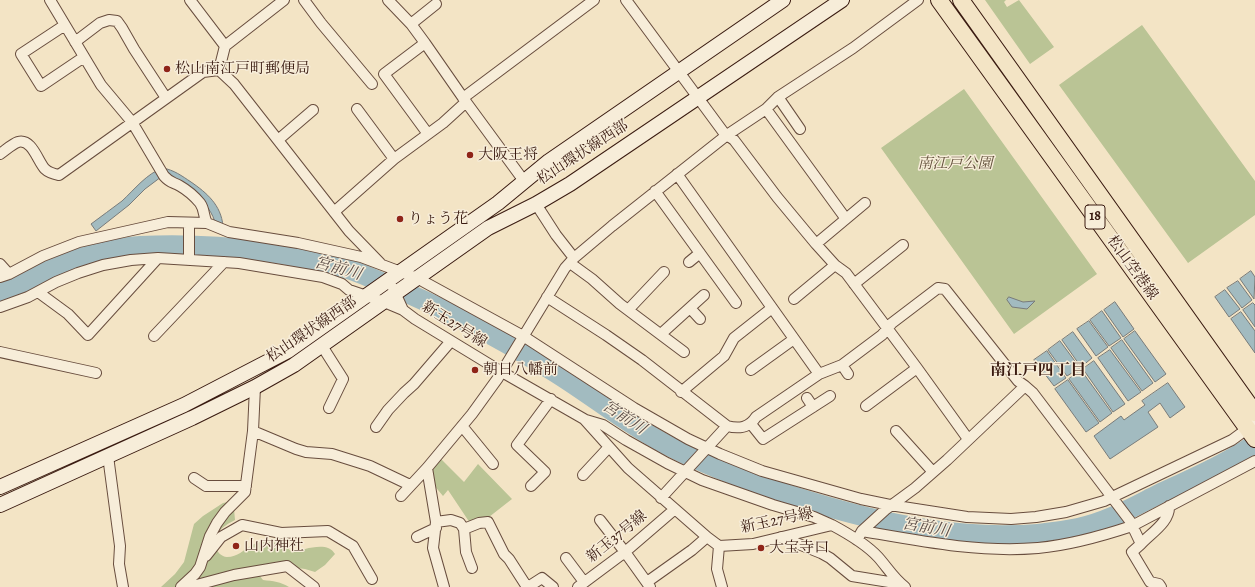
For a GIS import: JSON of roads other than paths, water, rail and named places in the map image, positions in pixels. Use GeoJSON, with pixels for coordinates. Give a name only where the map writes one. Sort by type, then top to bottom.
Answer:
{"type":"FeatureCollection","features":[{"type":"Feature","properties":{"kind":"main road","name":"松山空港線"},"geometry":{"type":"LineString","coordinates":[[939,0],[1252,431]]}},
{"type":"Feature","properties":{"kind":"main road","name":"松山空港線"},"geometry":{"type":"LineString","coordinates":[[961,0],[1255,413]]}},
{"type":"Feature","properties":{"kind":"street"},"geometry":{"type":"LineString","coordinates":[[50,0],[101,85],[132,122],[162,172],[171,183],[180,186],[195,198],[204,210],[204,218],[207,223]]}},
{"type":"Feature","properties":{"kind":"street"},"geometry":{"type":"LineString","coordinates":[[190,0],[225,46]]}},
{"type":"Feature","properties":{"kind":"street"},"geometry":{"type":"LineString","coordinates":[[219,70],[225,46],[284,0]]}},
{"type":"Feature","properties":{"kind":"street"},"geometry":{"type":"LineString","coordinates":[[304,0],[321,23],[372,84]]}},
{"type":"Feature","properties":{"kind":"street"},"geometry":{"type":"LineString","coordinates":[[388,0],[411,24],[464,100],[524,181]]}},
{"type":"Feature","properties":{"kind":"street"},"geometry":{"type":"LineString","coordinates":[[626,0],[724,133],[734,140],[777,197],[816,244],[835,265],[846,273],[968,439]]}},
{"type":"Feature","properties":{"kind":"street","name":"松山環状線西部"},"geometry":{"type":"LineString","coordinates":[[0,487],[184,405],[285,353],[369,294],[390,273],[492,207],[549,161],[783,0]]}},
{"type":"Feature","properties":{"kind":"street","name":"松山環状線西部"},"geometry":{"type":"LineString","coordinates":[[0,505],[192,418],[255,387],[294,365],[394,301],[414,281],[488,228],[536,204],[583,175],[842,0]]}},
{"type":"Feature","properties":{"kind":"street"},"geometry":{"type":"LineString","coordinates":[[401,496],[462,426],[502,372],[565,268],[572,260],[655,191],[727,135],[766,109],[778,97],[853,48],[918,0]]}},
{"type":"Feature","properties":{"kind":"street"},"geometry":{"type":"LineString","coordinates":[[334,212],[394,159],[443,123],[464,100],[590,1]]}},
{"type":"Feature","properties":{"kind":"street"},"geometry":{"type":"LineString","coordinates":[[411,24],[436,4]]}},
{"type":"Feature","properties":{"kind":"street"},"geometry":{"type":"LineString","coordinates":[[75,42],[100,23],[109,20],[117,21],[166,98]]}},
{"type":"Feature","properties":{"kind":"street"},"geometry":{"type":"LineString","coordinates":[[65,25],[21,54],[41,86],[84,57]]}},
{"type":"Feature","properties":{"kind":"street"},"geometry":{"type":"LineString","coordinates":[[425,43],[384,74],[428,134]]}},
{"type":"Feature","properties":{"kind":"street"},"geometry":{"type":"LineString","coordinates":[[0,154],[14,143],[20,141],[24,142],[32,149],[45,170],[52,174],[59,175],[203,72],[219,70]]}},
{"type":"Feature","properties":{"kind":"street"},"geometry":{"type":"LineString","coordinates":[[0,307],[20,300],[78,273],[103,265],[131,260],[158,258],[189,258],[224,262],[323,277],[342,284],[349,290],[394,301],[390,273],[349,231],[234,84],[219,70]]}},
{"type":"Feature","properties":{"kind":"street"},"geometry":{"type":"LineString","coordinates":[[778,97],[800,129]]}},
{"type":"Feature","properties":{"kind":"street"},"geometry":{"type":"LineString","coordinates":[[357,109],[394,159]]}},
{"type":"Feature","properties":{"kind":"street"},"geometry":{"type":"LineString","coordinates":[[766,109],[846,220]]}},
{"type":"Feature","properties":{"kind":"street"},"geometry":{"type":"LineString","coordinates":[[278,140],[313,110]]}},
{"type":"Feature","properties":{"kind":"street"},"geometry":{"type":"LineString","coordinates":[[677,174],[750,279],[819,374]]}},
{"type":"Feature","properties":{"kind":"street"},"geometry":{"type":"LineString","coordinates":[[655,191],[736,303]]}},
{"type":"Feature","properties":{"kind":"street"},"geometry":{"type":"LineString","coordinates":[[816,244],[866,203]]}},
{"type":"Feature","properties":{"kind":"street"},"geometry":{"type":"LineString","coordinates":[[536,204],[572,260],[592,279],[684,352]]}},
{"type":"Feature","properties":{"kind":"street"},"geometry":{"type":"LineString","coordinates":[[0,264],[5,275],[43,256],[79,242],[168,222],[207,223],[230,232],[298,243],[361,257],[390,273],[414,281],[522,338],[634,408],[706,450],[775,475],[888,507],[967,516],[1011,519],[1060,514],[1104,501],[1115,501],[1252,431]]}},
{"type":"Feature","properties":{"kind":"street"},"geometry":{"type":"LineString","coordinates":[[189,223],[189,258]]}},
{"type":"Feature","properties":{"kind":"street"},"geometry":{"type":"LineString","coordinates":[[854,284],[903,245]]}},
{"type":"Feature","properties":{"kind":"street"},"geometry":{"type":"LineString","coordinates":[[689,262],[700,253]]}},
{"type":"Feature","properties":{"kind":"street"},"geometry":{"type":"LineString","coordinates":[[38,292],[68,314],[88,335],[158,258]]}},
{"type":"Feature","properties":{"kind":"street"},"geometry":{"type":"LineString","coordinates":[[154,336],[224,262]]}},
{"type":"Feature","properties":{"kind":"street"},"geometry":{"type":"LineString","coordinates":[[794,299],[835,265]]}},
{"type":"Feature","properties":{"kind":"street"},"geometry":{"type":"LineString","coordinates":[[629,309],[664,272]]}},
{"type":"Feature","properties":{"kind":"street"},"geometry":{"type":"LineString","coordinates":[[547,297],[618,344],[727,426],[741,427],[751,424],[756,417],[819,374],[842,365],[882,334],[892,323],[938,288],[945,289],[1018,381],[1033,393],[1115,501],[1131,524],[1141,544]]}},
{"type":"Feature","properties":{"kind":"street"},"geometry":{"type":"LineString","coordinates":[[661,334],[704,295]]}},
{"type":"Feature","properties":{"kind":"street","name":"新玉27号線"},"geometry":{"type":"LineString","coordinates":[[394,301],[421,323],[584,419],[628,468],[661,498],[719,546],[753,544],[832,525],[857,540],[877,556],[903,586]]}},
{"type":"Feature","properties":{"kind":"street"},"geometry":{"type":"LineString","coordinates":[[690,308],[700,318]]}},
{"type":"Feature","properties":{"kind":"street"},"geometry":{"type":"LineString","coordinates":[[681,392],[724,356],[734,338],[772,308]]}},
{"type":"Feature","properties":{"kind":"street"},"geometry":{"type":"LineString","coordinates":[[751,370],[794,339]]}},
{"type":"Feature","properties":{"kind":"street"},"geometry":{"type":"LineString","coordinates":[[376,428],[388,410],[414,384],[451,341]]}},
{"type":"Feature","properties":{"kind":"street"},"geometry":{"type":"LineString","coordinates":[[322,346],[344,380],[328,408]]}},
{"type":"Feature","properties":{"kind":"street"},"geometry":{"type":"LineString","coordinates":[[0,352],[96,373]]}},
{"type":"Feature","properties":{"kind":"street"},"geometry":{"type":"LineString","coordinates":[[842,365],[848,374]]}},
{"type":"Feature","properties":{"kind":"street"},"geometry":{"type":"LineString","coordinates":[[866,406],[917,368]]}},
{"type":"Feature","properties":{"kind":"street"},"geometry":{"type":"LineString","coordinates":[[857,540],[862,532],[888,507],[933,472],[1025,386]]}},
{"type":"Feature","properties":{"kind":"street"},"geometry":{"type":"LineString","coordinates":[[204,558],[210,536],[217,523],[225,512],[245,492],[255,387]]}},
{"type":"Feature","properties":{"kind":"street"},"geometry":{"type":"LineString","coordinates":[[751,424],[763,439],[830,396]]}},
{"type":"Feature","properties":{"kind":"street"},"geometry":{"type":"LineString","coordinates":[[807,398],[813,407]]}},
{"type":"Feature","properties":{"kind":"street"},"geometry":{"type":"LineString","coordinates":[[531,486],[545,472],[517,445],[551,399]]}},
{"type":"Feature","properties":{"kind":"street"},"geometry":{"type":"LineString","coordinates":[[584,419],[603,425],[660,459],[687,470],[702,480],[773,505],[814,517],[832,525]]}},
{"type":"Feature","properties":{"kind":"street"},"geometry":{"type":"LineString","coordinates":[[462,426],[493,464]]}},
{"type":"Feature","properties":{"kind":"street"},"geometry":{"type":"LineString","coordinates":[[661,498],[727,426]]}},
{"type":"Feature","properties":{"kind":"street"},"geometry":{"type":"LineString","coordinates":[[252,431],[306,452],[332,454],[370,466],[410,485]]}},
{"type":"Feature","properties":{"kind":"street"},"geometry":{"type":"LineString","coordinates":[[896,431],[933,472]]}},
{"type":"Feature","properties":{"kind":"street"},"geometry":{"type":"LineString","coordinates":[[583,475],[609,447]]}},
{"type":"Feature","properties":{"kind":"street"},"geometry":{"type":"LineString","coordinates":[[108,456],[120,546],[119,564],[123,587]]}},
{"type":"Feature","properties":{"kind":"street"},"geometry":{"type":"LineString","coordinates":[[862,532],[927,542],[995,549],[1054,546],[1113,532],[1169,506],[1255,461]]}},
{"type":"Feature","properties":{"kind":"street"},"geometry":{"type":"LineString","coordinates":[[426,468],[436,525],[433,548],[444,587]]}},
{"type":"Feature","properties":{"kind":"street"},"geometry":{"type":"LineString","coordinates":[[194,478],[206,486],[246,486]]}},
{"type":"Feature","properties":{"kind":"street"},"geometry":{"type":"LineString","coordinates":[[1161,587],[1159,584],[1150,582],[1132,552],[1165,520],[1170,511],[1169,506]]}},
{"type":"Feature","properties":{"kind":"street","name":"新玉37号線"},"geometry":{"type":"LineString","coordinates":[[581,585],[625,552],[675,509]]}},
{"type":"Feature","properties":{"kind":"street"},"geometry":{"type":"LineString","coordinates":[[417,536],[436,525],[451,520],[460,523],[464,529],[466,552],[472,568]]}},
{"type":"Feature","properties":{"kind":"street"},"geometry":{"type":"LineString","coordinates":[[600,520],[648,585],[707,537]]}},
{"type":"Feature","properties":{"kind":"street"},"geometry":{"type":"LineString","coordinates":[[464,529],[479,523],[488,522],[504,554],[528,587],[542,578],[553,587]]}},
{"type":"Feature","properties":{"kind":"street"},"geometry":{"type":"LineString","coordinates":[[182,587],[195,574],[204,558],[221,538],[242,525],[281,533],[328,531],[353,546],[372,579]]}},
{"type":"Feature","properties":{"kind":"street"},"geometry":{"type":"LineString","coordinates":[[781,537],[822,553],[852,576],[903,586]]}},
{"type":"Feature","properties":{"kind":"street"},"geometry":{"type":"LineString","coordinates":[[719,546],[717,569],[722,587]]}},
{"type":"Feature","properties":{"kind":"street"},"geometry":{"type":"LineString","coordinates":[[566,558],[581,585]]}},
{"type":"Feature","properties":{"kind":"street"},"geometry":{"type":"LineString","coordinates":[[189,587],[234,574],[287,566],[314,587]]}},
{"type":"Feature","properties":{"kind":"water"},"geometry":{"type":"Polygon","coordinates":[[[163,168],[181,175],[208,195],[219,212],[223,226],[216,226],[213,216],[208,208],[195,196],[161,177],[96,231],[91,224],[122,201],[146,178],[157,170],[163,168]]]}},
{"type":"Feature","properties":{"kind":"water"},"geometry":{"type":"Polygon","coordinates":[[[1251,271],[1255,277],[1254,299],[1240,279],[1251,271]]]}},
{"type":"Feature","properties":{"kind":"water"},"geometry":{"type":"Polygon","coordinates":[[[1238,281],[1252,300],[1242,308],[1227,288],[1238,281]]]}},
{"type":"Feature","properties":{"kind":"water"},"geometry":{"type":"Polygon","coordinates":[[[1225,290],[1240,309],[1229,317],[1215,297],[1225,290]]]}},
{"type":"Feature","properties":{"kind":"water"},"geometry":{"type":"Polygon","coordinates":[[[1009,297],[1023,302],[1035,301],[1027,309],[1012,307],[1007,300],[1009,297]]]}},
{"type":"Feature","properties":{"kind":"water"},"geometry":{"type":"Polygon","coordinates":[[[1115,302],[1134,329],[1123,337],[1104,310],[1115,302]]]}},
{"type":"Feature","properties":{"kind":"water"},"geometry":{"type":"Polygon","coordinates":[[[1253,303],[1255,305],[1255,327],[1243,310],[1253,303]]]}},
{"type":"Feature","properties":{"kind":"water"},"geometry":{"type":"Polygon","coordinates":[[[1102,311],[1121,338],[1109,346],[1090,320],[1102,311]]]}},
{"type":"Feature","properties":{"kind":"water"},"geometry":{"type":"Polygon","coordinates":[[[1241,312],[1255,331],[1255,353],[1231,319],[1241,312]]]}},
{"type":"Feature","properties":{"kind":"water"},"geometry":{"type":"Polygon","coordinates":[[[1089,321],[1108,347],[1096,356],[1077,329],[1089,321]]]}},
{"type":"Feature","properties":{"kind":"water"},"geometry":{"type":"Polygon","coordinates":[[[1135,331],[1166,374],[1155,382],[1124,339],[1135,331]]]}},
{"type":"Feature","properties":{"kind":"water"},"geometry":{"type":"Polygon","coordinates":[[[1073,332],[1092,358],[1081,367],[1062,340],[1073,332]]]}},
{"type":"Feature","properties":{"kind":"water"},"geometry":{"type":"Polygon","coordinates":[[[1122,340],[1153,383],[1142,391],[1111,348],[1122,340]]]}},
{"type":"Feature","properties":{"kind":"water"},"geometry":{"type":"Polygon","coordinates":[[[1060,341],[1080,368],[1067,376],[1048,350],[1060,341]]]}},
{"type":"Feature","properties":{"kind":"water"},"geometry":{"type":"Polygon","coordinates":[[[1110,350],[1141,392],[1128,401],[1098,358],[1110,350]]]}},
{"type":"Feature","properties":{"kind":"water"},"geometry":{"type":"Polygon","coordinates":[[[1047,351],[1066,378],[1054,386],[1034,360],[1047,351]]]}},
{"type":"Feature","properties":{"kind":"water"},"geometry":{"type":"Polygon","coordinates":[[[1094,361],[1125,404],[1113,412],[1083,369],[1094,361]]]}},
{"type":"Feature","properties":{"kind":"water"},"geometry":{"type":"Polygon","coordinates":[[[1081,370],[1112,413],[1100,422],[1069,379],[1081,370]]]}},
{"type":"Feature","properties":{"kind":"water"},"geometry":{"type":"Polygon","coordinates":[[[1068,380],[1099,423],[1086,432],[1055,389],[1068,380]]]}},
{"type":"Feature","properties":{"kind":"water"},"geometry":{"type":"Polygon","coordinates":[[[1168,383],[1185,407],[1170,418],[1160,403],[1148,412],[1158,427],[1110,459],[1094,436],[1121,416],[1124,420],[1145,405],[1142,401],[1168,383]]]}},
{"type":"Feature","properties":{"kind":"waterway","name":"宮前川"},"geometry":{"type":"LineString","coordinates":[[0,293],[16,287],[53,268],[79,258],[100,252],[140,246],[166,245],[245,249],[323,262],[362,274],[428,302],[468,323],[548,368],[651,436],[711,466],[771,489],[821,505],[857,515],[930,530],[967,534],[1004,535],[1041,534],[1078,528],[1120,514],[1208,471],[1255,444]]}},
{"type":"Feature","properties":{"kind":"place","name":"松山南江戸町郵便局"},"geometry":{"type":"Point","coordinates":[167,69]}},
{"type":"Feature","properties":{"kind":"place","name":"大阪王将"},"geometry":{"type":"Point","coordinates":[470,155]}},
{"type":"Feature","properties":{"kind":"place","name":"りょう花"},"geometry":{"type":"Point","coordinates":[400,219]}},
{"type":"Feature","properties":{"kind":"place","name":"朝日八幡前"},"geometry":{"type":"Point","coordinates":[475,370]}},
{"type":"Feature","properties":{"kind":"place","name":"山内神社"},"geometry":{"type":"Point","coordinates":[236,546]}},
{"type":"Feature","properties":{"kind":"place","name":"大宝寺口"},"geometry":{"type":"Point","coordinates":[761,548]}},
{"type":"Feature","properties":{"kind":"district","name":"南江戸四丁目"},"geometry":{"type":"Point","coordinates":[1038,371]}},
{"type":"Feature","properties":{"kind":"park label","name":"南江戸公園"},"geometry":{"type":"Point","coordinates":[955,164]}}]}
